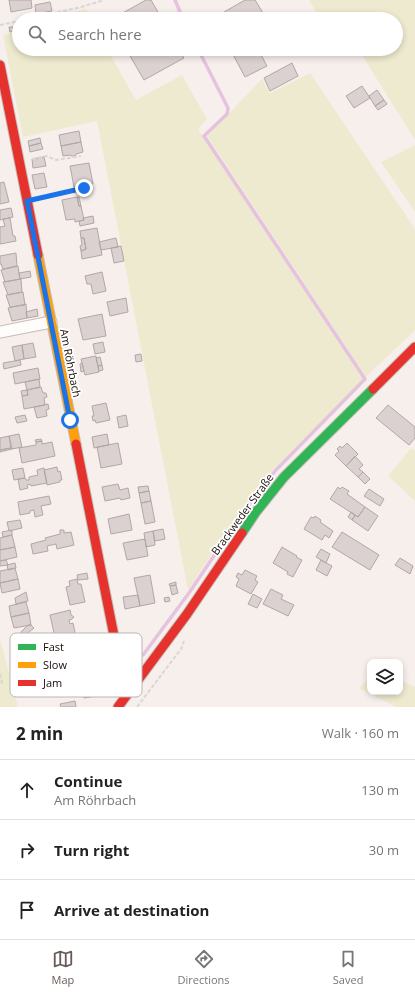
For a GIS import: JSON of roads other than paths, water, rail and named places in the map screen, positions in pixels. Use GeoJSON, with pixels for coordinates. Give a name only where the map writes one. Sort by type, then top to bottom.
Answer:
{"type":"FeatureCollection","features":[{"type":"Feature","properties":{"kind":"street","name":"Am Röhrbach"},"geometry":{"type":"LineString","coordinates":[[0,65],[114,633]]}},
{"type":"Feature","properties":{"kind":"street"},"geometry":{"type":"LineString","coordinates":[[0,332],[51,322]]}},
{"type":"Feature","properties":{"kind":"street","name":"Brackweder Straße"},"geometry":{"type":"LineString","coordinates":[[142,673],[187,614],[256,512],[284,477],[415,347]]}},
{"type":"Feature","properties":{"kind":"street","name":"Brackweder Straße"},"geometry":{"type":"LineString","coordinates":[[110,707],[124,697]]}},
{"type":"Feature","properties":{"kind":"street","name":"Brackweder Straße"},"geometry":{"type":"LineString","coordinates":[[118,707],[124,697]]}},
{"type":"Feature","properties":{"kind":"waterway"},"geometry":{"type":"LineString","coordinates":[[175,0],[180,12]]}},
{"type":"Feature","properties":{"kind":"waterway"},"geometry":{"type":"LineString","coordinates":[[143,655],[189,593],[244,511],[275,471],[365,379],[204,136],[227,114],[228,108],[202,56]]}}]}
